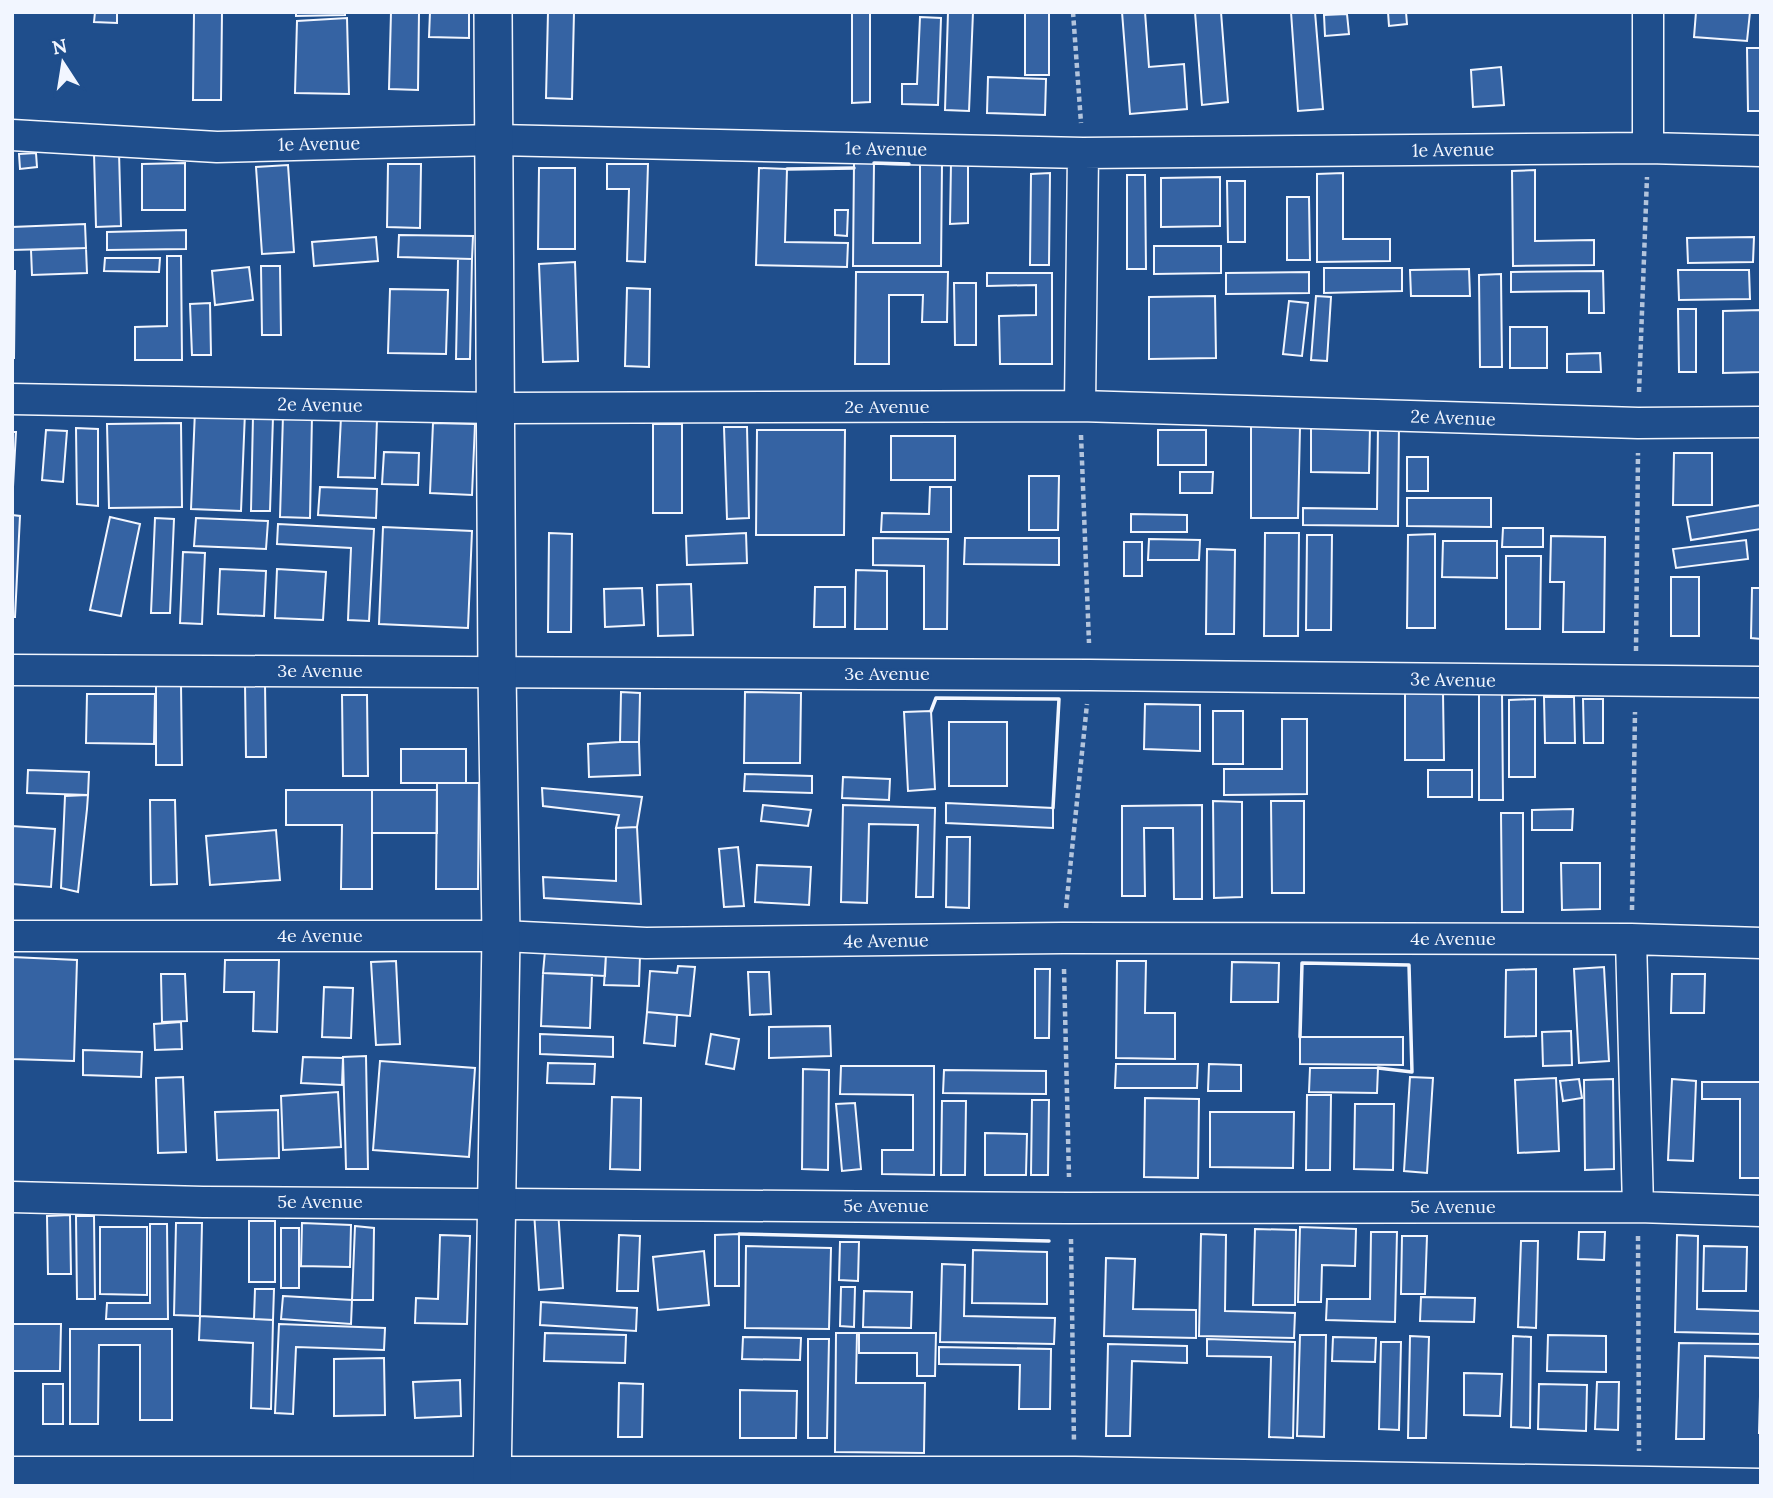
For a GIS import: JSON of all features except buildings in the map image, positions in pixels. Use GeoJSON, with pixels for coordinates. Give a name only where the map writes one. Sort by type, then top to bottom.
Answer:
{"type":"FeatureCollection","features":[{"type":"Feature","properties":{"kind":"street"},"geometry":{"type":"LineString","coordinates":[[492,1479],[501,936],[493,12]]}},
{"type":"Feature","properties":{"kind":"street"},"geometry":{"type":"LineString","coordinates":[[1648,12],[1648,148]]}},
{"type":"Feature","properties":{"kind":"street","name":"1e Avenue"},"geometry":{"type":"LineString","coordinates":[[12,135],[217,147],[494,140],[1083,153],[1648,148],[1761,150]]}},
{"type":"Feature","properties":{"kind":"street"},"geometry":{"type":"LineString","coordinates":[[1080,406],[1083,153]]}},
{"type":"Feature","properties":{"kind":"street","name":"2e Avenue"},"geometry":{"type":"LineString","coordinates":[[12,399],[495,408],[1080,406],[1638,423],[1761,422]]}},
{"type":"Feature","properties":{"kind":"street","name":"3e Avenue"},"geometry":{"type":"LineString","coordinates":[[12,670],[1090,675],[1761,682]]}},
{"type":"Feature","properties":{"kind":"street","name":"4e Avenue"},"geometry":{"type":"LineString","coordinates":[[12,936],[501,936],[646,943],[1063,938],[1631,939],[1761,943]]}},
{"type":"Feature","properties":{"kind":"street"},"geometry":{"type":"LineString","coordinates":[[1631,939],[1638,1207]]}},
{"type":"Feature","properties":{"kind":"street","name":"5e Avenue"},"geometry":{"type":"LineString","coordinates":[[12,1197],[203,1202],[1056,1208],[1638,1207],[1761,1211]]}},
{"type":"Feature","properties":{"kind":"street"},"geometry":{"type":"LineString","coordinates":[[12,1472],[492,1479],[1074,1472],[1761,1484]]}},
{"type":"Feature","properties":{"kind":"path"},"geometry":{"type":"LineString","coordinates":[[1073,12],[1083,153]]}},
{"type":"Feature","properties":{"kind":"path"},"geometry":{"type":"LineString","coordinates":[[1631,939],[1638,423],[1648,148]]}},
{"type":"Feature","properties":{"kind":"path"},"geometry":{"type":"LineString","coordinates":[[1638,1207],[1639,1482]]}},
{"type":"Feature","properties":{"kind":"wall"},"geometry":{"type":"LineString","coordinates":[[874,163],[909,164]]}},
{"type":"Feature","properties":{"kind":"wall"},"geometry":{"type":"LineString","coordinates":[[787,169],[854,168]]}},
{"type":"Feature","properties":{"kind":"wall"},"geometry":{"type":"LineString","coordinates":[[931,711],[936,698],[1059,699],[1053,808]]}},
{"type":"Feature","properties":{"kind":"wall"},"geometry":{"type":"LineString","coordinates":[[1300,1037],[1302,963],[1409,965],[1412,1072],[1378,1068]]}},
{"type":"Feature","properties":{"kind":"wall"},"geometry":{"type":"LineString","coordinates":[[739,1234],[1049,1241]]}}]}
